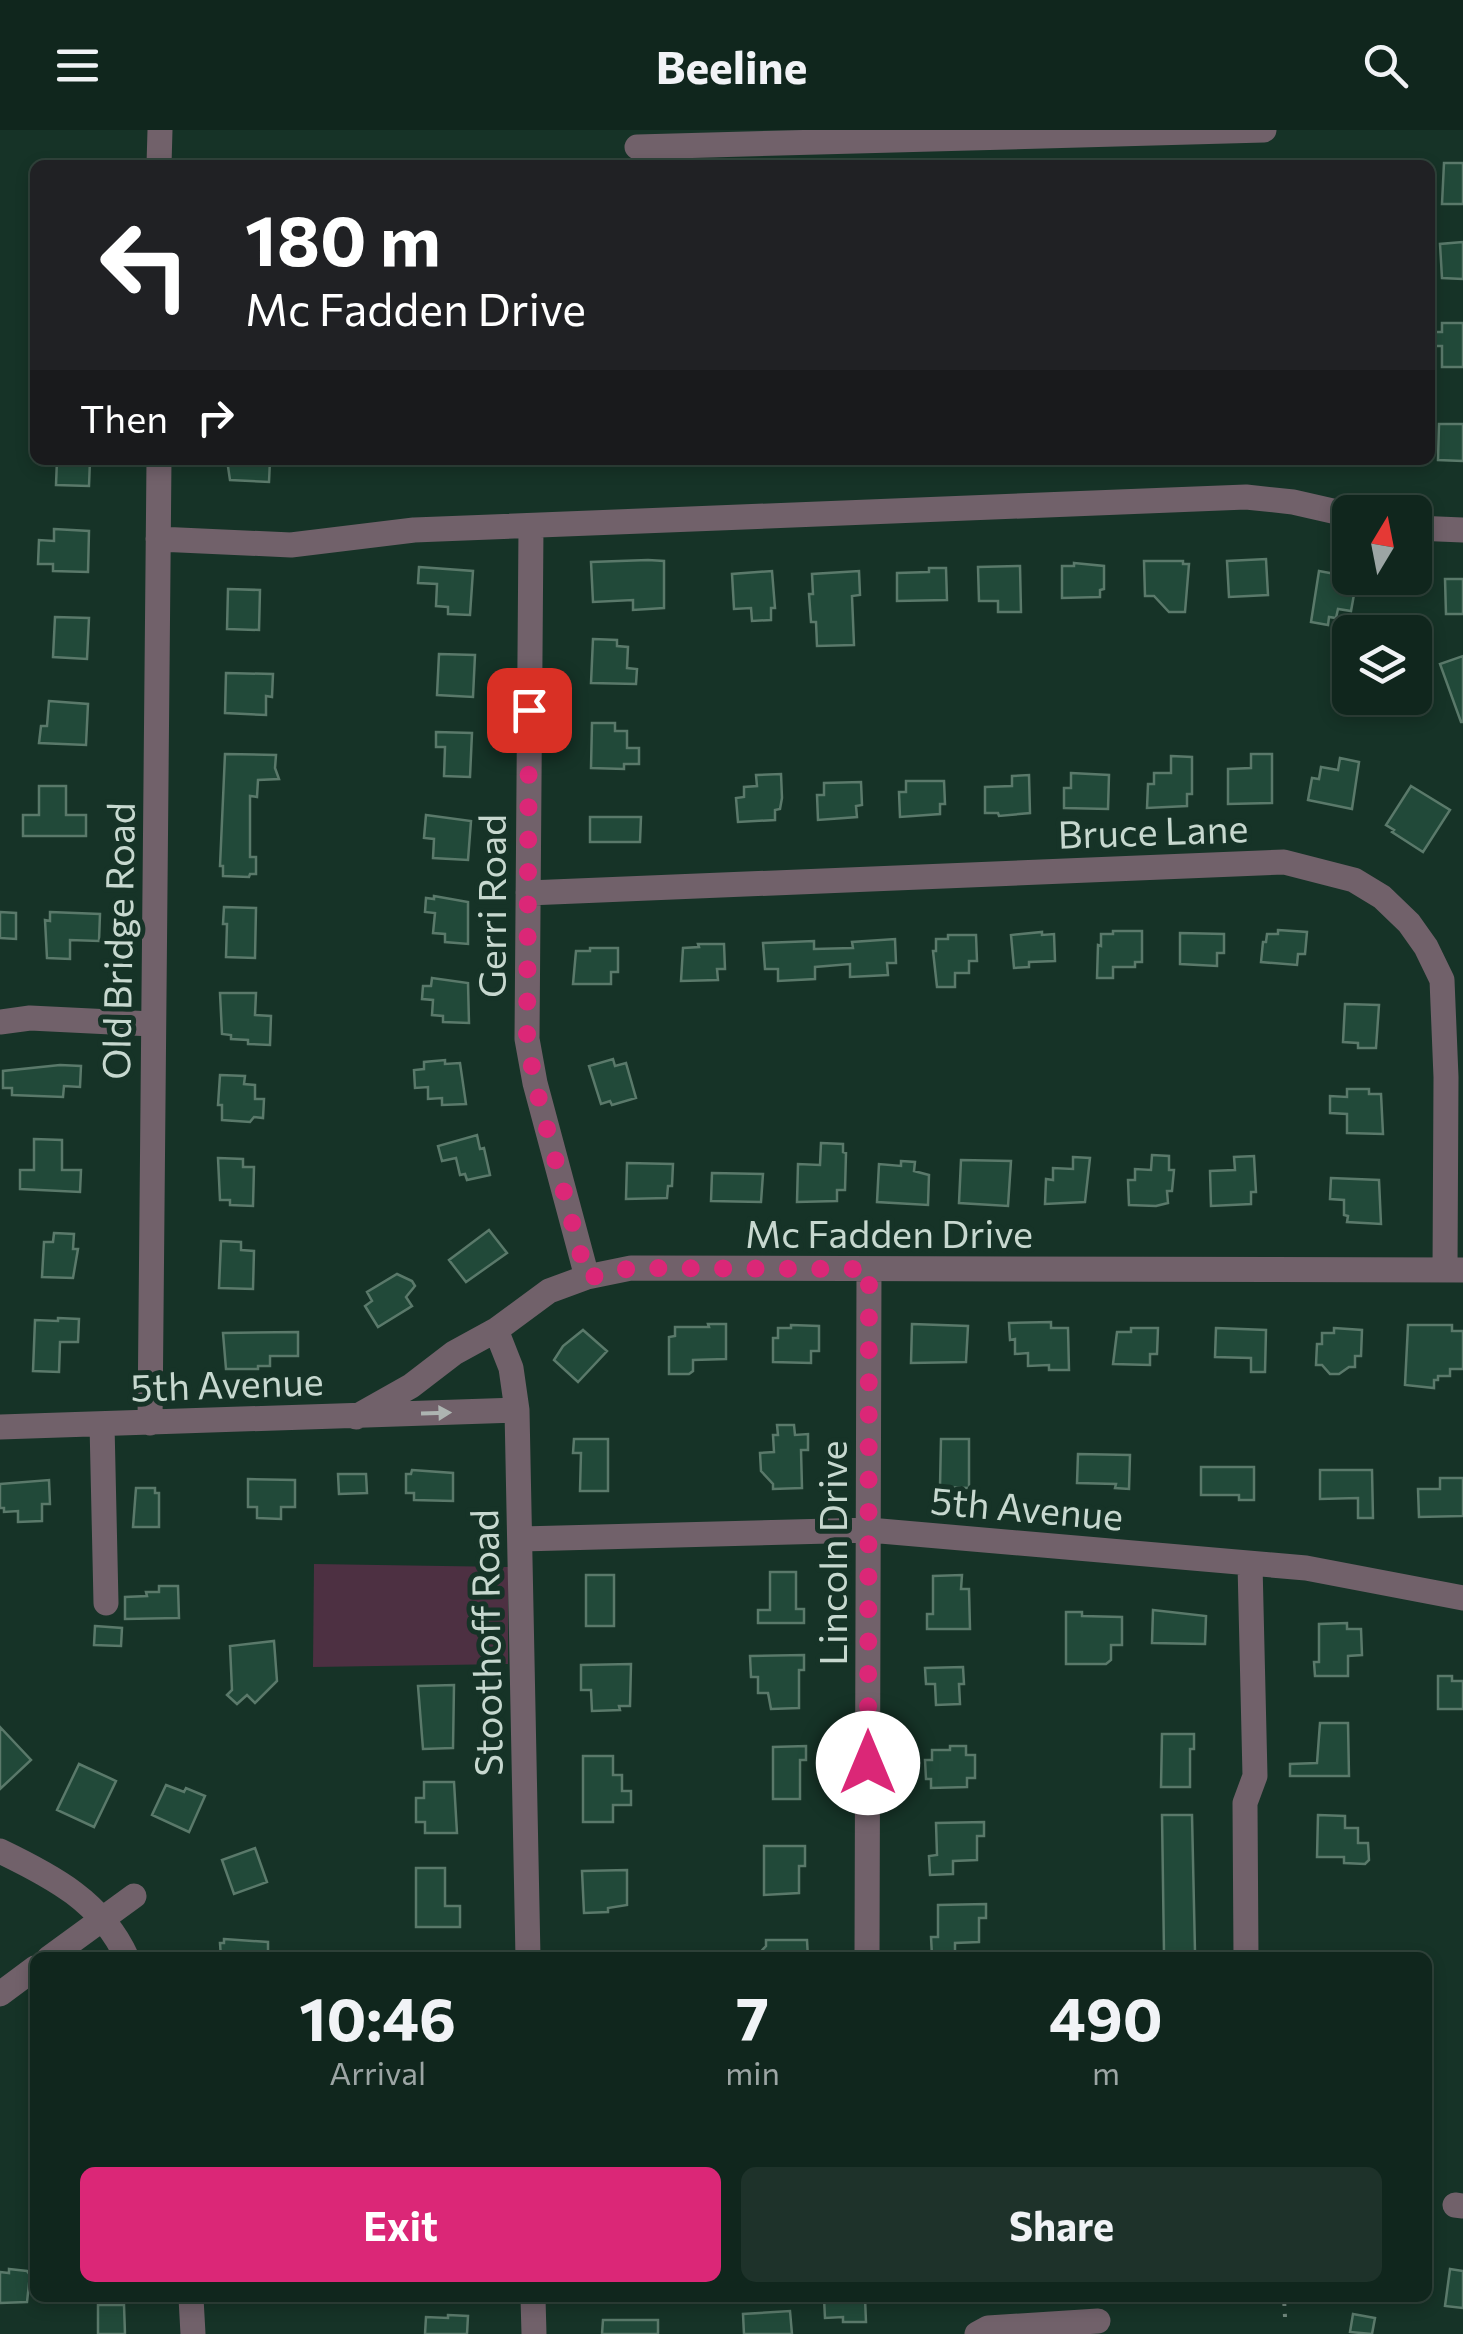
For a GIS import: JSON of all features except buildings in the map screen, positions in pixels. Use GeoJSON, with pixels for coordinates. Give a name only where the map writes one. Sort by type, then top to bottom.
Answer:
{"type":"FeatureCollection","features":[{"type":"Feature","properties":{"kind":"street"},"geometry":{"type":"LineString","coordinates":[[159,160],[160,130]]}},
{"type":"Feature","properties":{"kind":"street"},"geometry":{"type":"LineString","coordinates":[[637,147],[1264,130]]}},
{"type":"Feature","properties":{"kind":"street","name":"Old Bridge Road"},"geometry":{"type":"LineString","coordinates":[[150,1423],[158,465]]}},
{"type":"Feature","properties":{"kind":"street"},"geometry":{"type":"LineString","coordinates":[[158,538],[291,545],[414,530],[1246,497],[1332,512]]}},
{"type":"Feature","properties":{"kind":"street","name":"Gerri Road"},"geometry":{"type":"LineString","coordinates":[[531,527],[527,1039],[535,1084],[587,1278]]}},
{"type":"Feature","properties":{"kind":"street"},"geometry":{"type":"LineString","coordinates":[[1432,529],[1463,530]]}},
{"type":"Feature","properties":{"kind":"street","name":"Bruce Lane"},"geometry":{"type":"LineString","coordinates":[[528,893],[1284,862],[1354,880],[1382,898],[1409,923],[1442,980],[1454,1270]]}},
{"type":"Feature","properties":{"kind":"street"},"geometry":{"type":"LineString","coordinates":[[0,1022],[30,1018],[152,1024]]}},
{"type":"Feature","properties":{"kind":"street","name":"Mc Fadden Drive"},"geometry":{"type":"LineString","coordinates":[[356,1416],[411,1386],[454,1352],[496,1330],[549,1292],[631,1268],[1454,1270]]}},
{"type":"Feature","properties":{"kind":"street","name":"Lincoln Drive"},"geometry":{"type":"LineString","coordinates":[[866,1952],[869,1269]]}},
{"type":"Feature","properties":{"kind":"street","name":"Stoothoff Road"},"geometry":{"type":"LineString","coordinates":[[496,1330],[511,1368],[517,1410],[528,1952]]}},
{"type":"Feature","properties":{"kind":"street","name":"5th Avenue"},"geometry":{"type":"LineString","coordinates":[[0,1427],[517,1410]]}},
{"type":"Feature","properties":{"kind":"street"},"geometry":{"type":"LineString","coordinates":[[102,1424],[106,1603]]}},
{"type":"Feature","properties":{"kind":"street","name":"5th Avenue"},"geometry":{"type":"LineString","coordinates":[[522,1538],[869,1530],[1306,1568],[1463,1598]]}},
{"type":"Feature","properties":{"kind":"street"},"geometry":{"type":"LineString","coordinates":[[1246,1952],[1245,1803],[1255,1776],[1250,1564]]}},
{"type":"Feature","properties":{"kind":"street"},"geometry":{"type":"LineString","coordinates":[[0,1851],[85,1898],[123,1952]]}},
{"type":"Feature","properties":{"kind":"street"},"geometry":{"type":"LineString","coordinates":[[57,1952],[134,1896]]}},
{"type":"Feature","properties":{"kind":"street"},"geometry":{"type":"LineString","coordinates":[[0,1994],[30,1972]]}},
{"type":"Feature","properties":{"kind":"street"},"geometry":{"type":"LineString","coordinates":[[192,2302],[193,2334]]}},
{"type":"Feature","properties":{"kind":"street"},"geometry":{"type":"LineString","coordinates":[[534,2302],[534,2334]]}},
{"type":"Feature","properties":{"kind":"street"},"geometry":{"type":"LineString","coordinates":[[977,2334],[988,2328],[1098,2320]]}},
{"type":"Feature","properties":{"kind":"path"},"geometry":{"type":"LineString","coordinates":[[1284,2302],[1285,2317]]}},
{"type":"Feature","properties":{"kind":"shaded area"},"geometry":{"type":"Polygon","coordinates":[[[314,1564],[508,1567],[508,1664],[313,1667],[314,1564]]]}},
{"type":"Feature","properties":{"kind":"route"},"geometry":{"type":"LineString","coordinates":[[529,710],[527,1039],[535,1084],[587,1278],[631,1268],[869,1269],[868,1763]]}}]}
